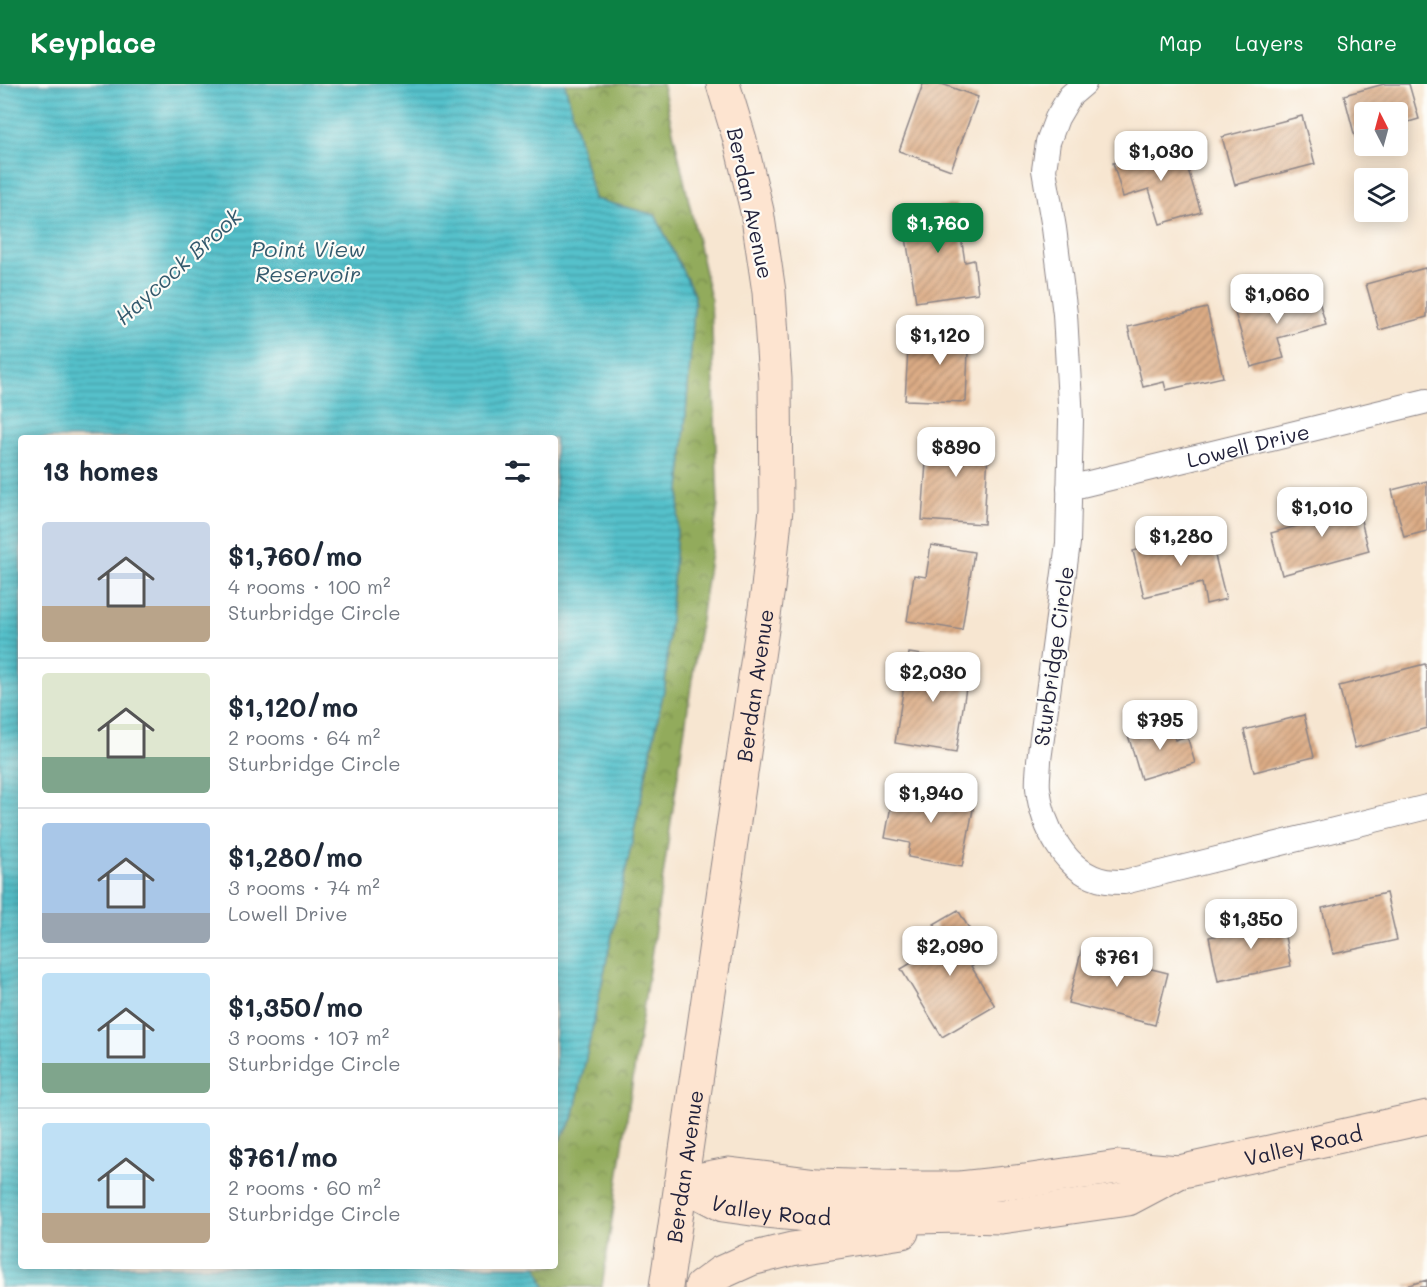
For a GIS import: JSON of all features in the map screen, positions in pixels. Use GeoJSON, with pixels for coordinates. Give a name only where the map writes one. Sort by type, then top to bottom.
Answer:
{"type":"FeatureCollection","features":[{"type":"Feature","properties":{"kind":"main road","name":"Berdan Avenue"},"geometry":{"type":"LineString","coordinates":[[666,1287],[768,588],[776,508],[775,379],[769,292],[757,211],[740,140],[723,84]]}},
{"type":"Feature","properties":{"kind":"main road","name":"Valley Road"},"geometry":{"type":"LineString","coordinates":[[681,1183],[723,1205],[766,1211],[816,1216],[1001,1217],[1128,1199],[1179,1172],[1427,1116]]}},
{"type":"Feature","properties":{"kind":"main road","name":"Valley Road"},"geometry":{"type":"LineString","coordinates":[[681,1183],[729,1174],[817,1185],[960,1188],[1118,1167],[1179,1172]]}},
{"type":"Feature","properties":{"kind":"main road"},"geometry":{"type":"LineString","coordinates":[[701,1287],[720,1273],[751,1259],[792,1250],[1001,1217]]}},
{"type":"Feature","properties":{"kind":"street","name":"Sturbridge Circle"},"geometry":{"type":"LineString","coordinates":[[1084,84],[1071,96],[1057,117],[1048,142],[1044,170],[1065,314],[1071,420],[1068,543],[1039,760],[1038,787],[1043,813],[1052,838],[1067,858],[1084,873],[1104,881],[1124,882],[1427,807]]}},
{"type":"Feature","properties":{"kind":"street","name":"Lowell Drive"},"geometry":{"type":"LineString","coordinates":[[1070,488],[1427,401]]}},
{"type":"Feature","properties":{"kind":"green space"},"geometry":{"type":"Polygon","coordinates":[[[565,84],[662,84],[711,299],[718,505],[602,1287],[545,1287],[538,1269],[558,1269],[558,1142],[573,1119],[665,685],[695,296],[655,215],[594,199],[565,84]]]}},
{"type":"Feature","properties":{"kind":"water","name":"Point View Reservoir"},"geometry":{"type":"Polygon","coordinates":[[[0,84],[565,84],[594,199],[655,215],[695,296],[665,685],[573,1119],[558,1142],[558,435],[18,435],[18,1269],[538,1269],[545,1287],[0,1287],[0,84]]]}},
{"type":"Feature","properties":{"kind":"building"},"geometry":{"type":"Polygon","coordinates":[[[923,84],[942,84],[978,97],[951,170],[899,151],[923,84]]]}},
{"type":"Feature","properties":{"kind":"building"},"geometry":{"type":"Polygon","coordinates":[[[1384,84],[1409,84],[1419,119],[1408,122],[1408,102],[1354,102],[1354,133],[1344,95],[1384,84]]]}},
{"type":"Feature","properties":{"kind":"building"},"geometry":{"type":"Polygon","coordinates":[[[1302,116],[1315,164],[1235,185],[1222,137],[1302,116]]]}},
{"type":"Feature","properties":{"kind":"building"},"geometry":{"type":"Polygon","coordinates":[[[1180,143],[1201,212],[1160,224],[1149,189],[1123,197],[1113,163],[1180,143]]]}},
{"type":"Feature","properties":{"kind":"building"},"geometry":{"type":"Polygon","coordinates":[[[956,204],[965,262],[974,260],[978,293],[916,302],[902,212],[956,204]]]}},
{"type":"Feature","properties":{"kind":"building"},"geometry":{"type":"Polygon","coordinates":[[[1425,268],[1427,317],[1379,330],[1366,284],[1425,268]]]}},
{"type":"Feature","properties":{"kind":"building"},"geometry":{"type":"Polygon","coordinates":[[[1316,291],[1326,325],[1278,338],[1284,358],[1251,367],[1235,313],[1316,291]]]}},
{"type":"Feature","properties":{"kind":"building"},"geometry":{"type":"Polygon","coordinates":[[[1207,308],[1223,377],[1166,390],[1164,382],[1143,387],[1128,327],[1207,308]]]}},
{"type":"Feature","properties":{"kind":"building"},"geometry":{"type":"Polygon","coordinates":[[[931,323],[969,325],[966,402],[905,400],[908,349],[930,350],[931,323]]]}},
{"type":"Feature","properties":{"kind":"building"},"geometry":{"type":"Polygon","coordinates":[[[928,433],[989,436],[984,524],[922,520],[928,433]]]}},
{"type":"Feature","properties":{"kind":"building"},"geometry":{"type":"Polygon","coordinates":[[[1427,481],[1427,531],[1404,537],[1392,490],[1427,481]]]}},
{"type":"Feature","properties":{"kind":"building"},"geometry":{"type":"Polygon","coordinates":[[[1354,494],[1369,551],[1282,575],[1271,533],[1326,518],[1321,503],[1354,494]]]}},
{"type":"Feature","properties":{"kind":"building"},"geometry":{"type":"Polygon","coordinates":[[[1209,532],[1226,599],[1206,604],[1202,583],[1144,597],[1133,551],[1209,532]]]}},
{"type":"Feature","properties":{"kind":"building"},"geometry":{"type":"Polygon","coordinates":[[[931,545],[974,552],[962,630],[907,621],[914,575],[926,577],[931,545]]]}},
{"type":"Feature","properties":{"kind":"building"},"geometry":{"type":"Polygon","coordinates":[[[909,653],[970,662],[956,753],[895,743],[909,653]]]}},
{"type":"Feature","properties":{"kind":"building"},"geometry":{"type":"Polygon","coordinates":[[[1425,664],[1427,669],[1427,728],[1355,748],[1339,686],[1425,664]]]}},
{"type":"Feature","properties":{"kind":"building"},"geometry":{"type":"Polygon","coordinates":[[[1304,715],[1314,757],[1254,772],[1244,730],[1304,715]]]}},
{"type":"Feature","properties":{"kind":"building"},"geometry":{"type":"Polygon","coordinates":[[[1169,722],[1175,740],[1187,736],[1195,763],[1141,779],[1128,735],[1169,722]]]}},
{"type":"Feature","properties":{"kind":"building"},"geometry":{"type":"Polygon","coordinates":[[[895,784],[975,799],[962,867],[908,857],[910,843],[885,838],[895,784]]]}},
{"type":"Feature","properties":{"kind":"building"},"geometry":{"type":"Polygon","coordinates":[[[1386,893],[1397,940],[1333,954],[1322,908],[1386,893]]]}},
{"type":"Feature","properties":{"kind":"building"},"geometry":{"type":"Polygon","coordinates":[[[958,910],[986,957],[971,966],[995,1006],[942,1037],[901,969],[945,943],[934,924],[958,910]]]}},
{"type":"Feature","properties":{"kind":"building"},"geometry":{"type":"Polygon","coordinates":[[[1281,917],[1291,966],[1218,981],[1209,937],[1249,929],[1248,923],[1281,917]]]}},
{"type":"Feature","properties":{"kind":"building"},"geometry":{"type":"Polygon","coordinates":[[[1082,948],[1115,956],[1112,971],[1133,976],[1135,965],[1168,973],[1155,1025],[1068,1003],[1082,948]]]}},
{"type":"Feature","properties":{"kind":"building"},"geometry":{"type":"Polygon","coordinates":[[[1427,1280],[1427,1287],[1405,1287],[1405,1286],[1427,1280]]]}},
{"type":"Feature","properties":{"kind":"water label","name":"Haycock Brook"},"geometry":{"type":"Point","coordinates":[178,266]}}]}
